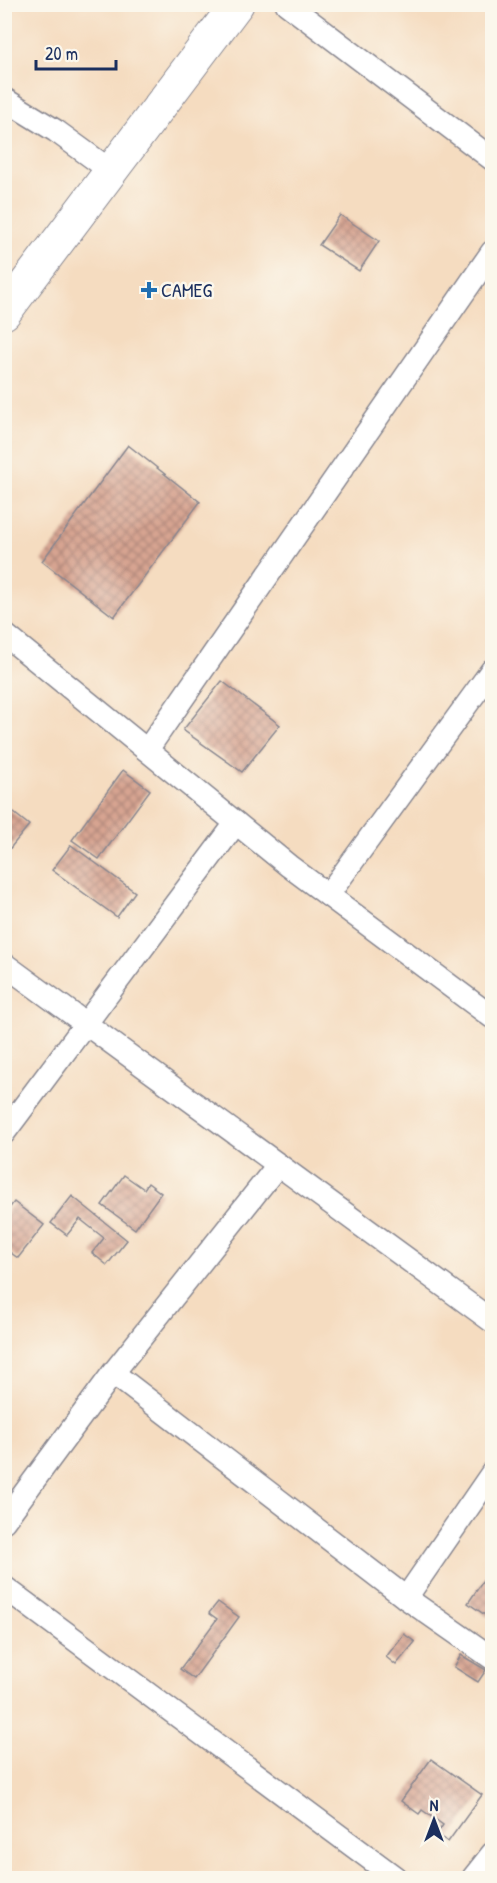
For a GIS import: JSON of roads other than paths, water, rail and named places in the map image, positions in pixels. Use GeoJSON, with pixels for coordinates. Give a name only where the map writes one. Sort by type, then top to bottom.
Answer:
{"type":"FeatureCollection","features":[{"type":"Feature","properties":{"kind":"street"},"geometry":{"type":"LineString","coordinates":[[4,313],[237,4]]}},
{"type":"Feature","properties":{"kind":"street"},"geometry":{"type":"LineString","coordinates":[[287,4],[492,159]]}},
{"type":"Feature","properties":{"kind":"street"},"geometry":{"type":"LineString","coordinates":[[4,99],[56,131],[111,171]]}},
{"type":"Feature","properties":{"kind":"street"},"geometry":{"type":"LineString","coordinates":[[147,750],[492,252]]}},
{"type":"Feature","properties":{"kind":"street"},"geometry":{"type":"LineString","coordinates":[[4,634],[236,823],[328,895],[492,1017]]}},
{"type":"Feature","properties":{"kind":"street"},"geometry":{"type":"LineString","coordinates":[[328,895],[492,669]]}},
{"type":"Feature","properties":{"kind":"street"},"geometry":{"type":"LineString","coordinates":[[4,1133],[236,823]]}},
{"type":"Feature","properties":{"kind":"street"},"geometry":{"type":"LineString","coordinates":[[4,964],[492,1321]]}},
{"type":"Feature","properties":{"kind":"street"},"geometry":{"type":"LineString","coordinates":[[4,1521],[113,1373],[278,1165]]}},
{"type":"Feature","properties":{"kind":"street"},"geometry":{"type":"LineString","coordinates":[[113,1373],[405,1598],[492,1658]]}},
{"type":"Feature","properties":{"kind":"street"},"geometry":{"type":"LineString","coordinates":[[405,1598],[492,1473]]}},
{"type":"Feature","properties":{"kind":"street"},"geometry":{"type":"LineString","coordinates":[[4,1587],[396,1878]]}},
{"type":"Feature","properties":{"kind":"street"},"geometry":{"type":"LineString","coordinates":[[473,1878],[492,1854]]}},
{"type":"Feature","properties":{"kind":"place","name":"CAMEG"},"geometry":{"type":"Point","coordinates":[149,290]}}]}
